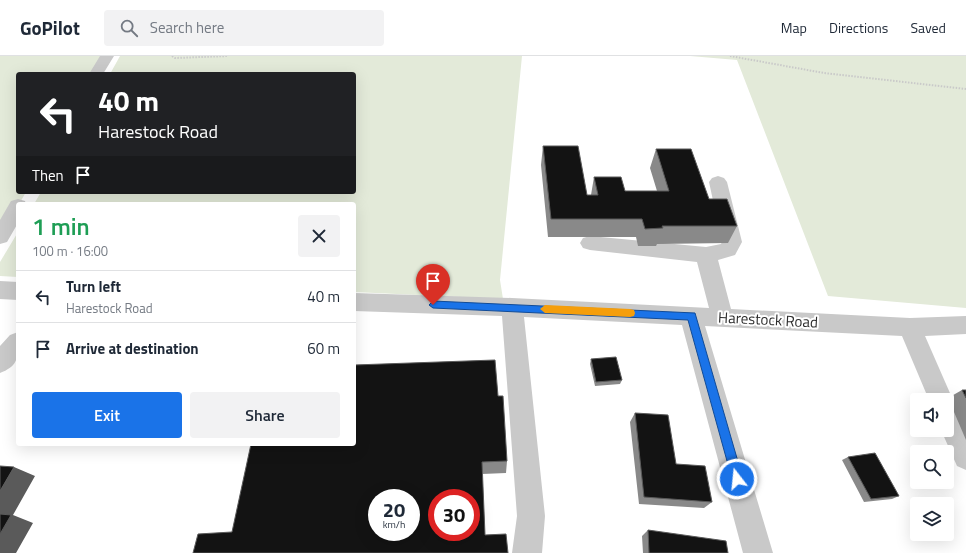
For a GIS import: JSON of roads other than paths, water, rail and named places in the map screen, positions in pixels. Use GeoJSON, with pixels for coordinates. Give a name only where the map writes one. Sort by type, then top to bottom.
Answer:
{"type":"FeatureCollection","features":[{"type":"Feature","properties":{"kind":"street"},"geometry":{"type":"LineString","coordinates":[[97,72],[107,56]]}},
{"type":"Feature","properties":{"kind":"street"},"geometry":{"type":"LineString","coordinates":[[590,243],[706,255],[728,250],[732,242],[718,182]]}},
{"type":"Feature","properties":{"kind":"street"},"geometry":{"type":"LineString","coordinates":[[0,237],[16,210]]}},
{"type":"Feature","properties":{"kind":"street"},"geometry":{"type":"LineString","coordinates":[[706,255],[722,317]]}},
{"type":"Feature","properties":{"kind":"street"},"geometry":{"type":"LineString","coordinates":[[0,290],[16,290]]}},
{"type":"Feature","properties":{"kind":"street","name":"Harestock Road"},"geometry":{"type":"LineString","coordinates":[[356,302],[512,307],[910,327],[966,325]]}},
{"type":"Feature","properties":{"kind":"street"},"geometry":{"type":"LineString","coordinates":[[512,307],[531,516],[527,553]]}},
{"type":"Feature","properties":{"kind":"street"},"geometry":{"type":"LineString","coordinates":[[691,316],[758,553]]}},
{"type":"Feature","properties":{"kind":"street"},"geometry":{"type":"LineString","coordinates":[[910,327],[938,393]]}},
{"type":"Feature","properties":{"kind":"street"},"geometry":{"type":"LineString","coordinates":[[0,363],[16,344]]}},
{"type":"Feature","properties":{"kind":"street"},"geometry":{"type":"LineString","coordinates":[[954,429],[966,457]]}}]}
